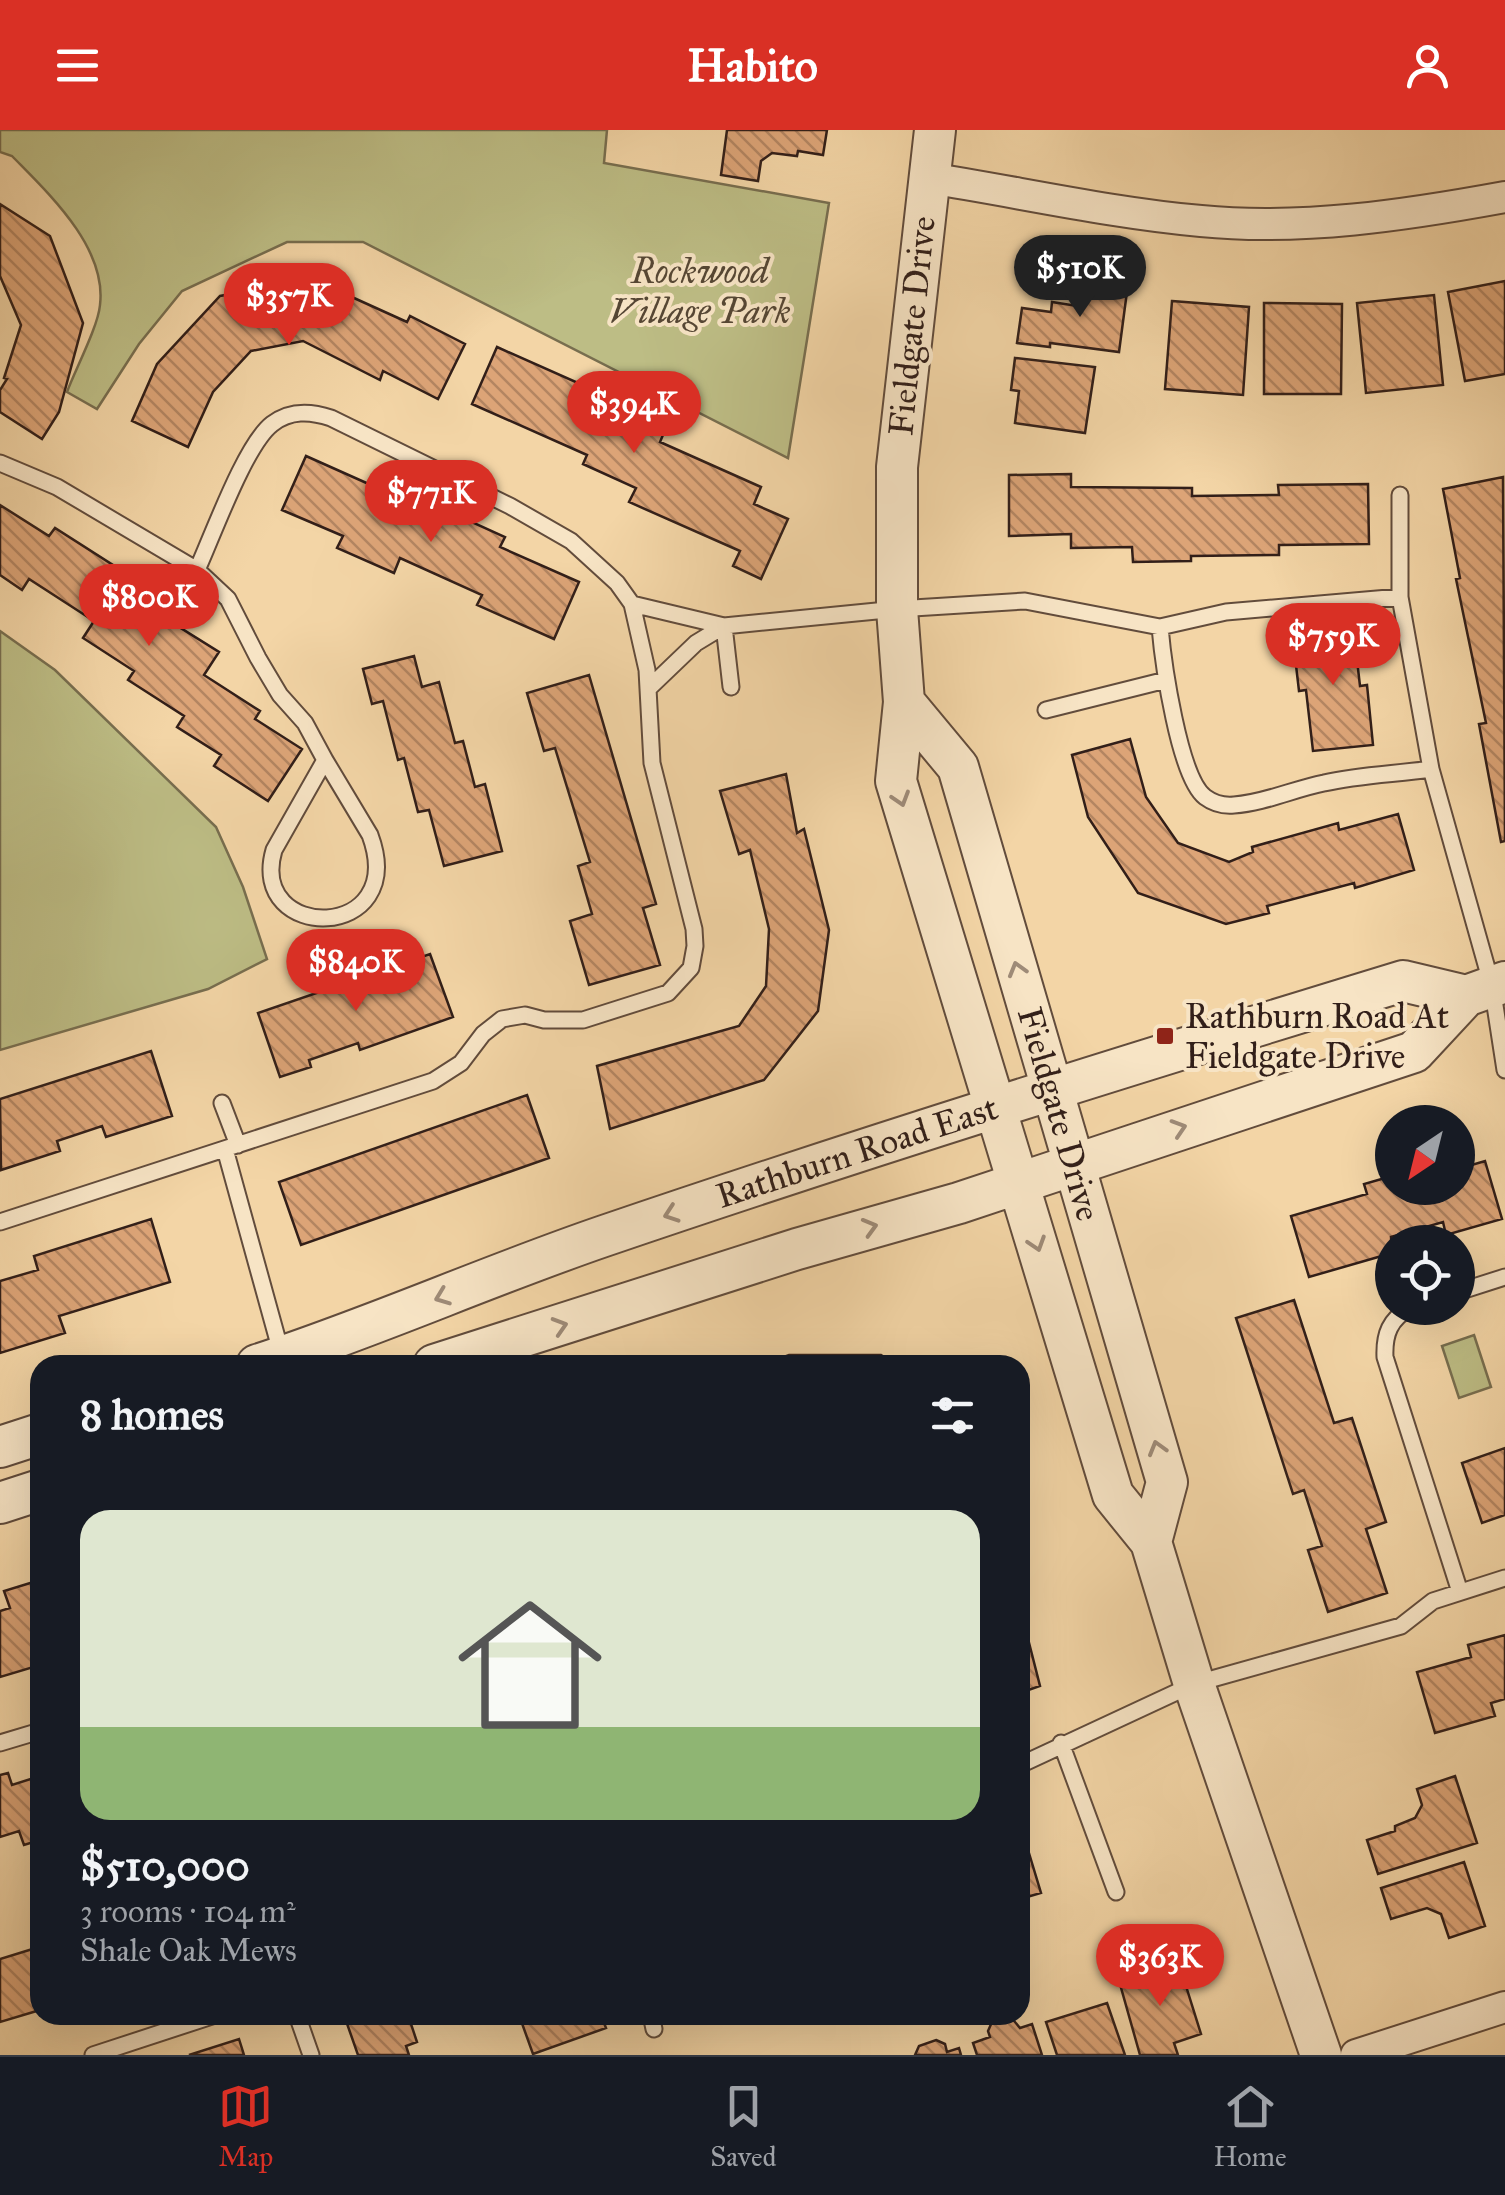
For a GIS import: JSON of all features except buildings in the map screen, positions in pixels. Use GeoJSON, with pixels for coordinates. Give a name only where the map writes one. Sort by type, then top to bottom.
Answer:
{"type":"FeatureCollection","features":[{"type":"Feature","properties":{"kind":"street","name":"Fieldgate Drive"},"geometry":{"type":"LineString","coordinates":[[935,130],[897,468],[898,609],[904,702],[896,780],[1113,1495],[1151,1542],[1194,1684],[1321,2055]]}},
{"type":"Feature","properties":{"kind":"street"},"geometry":{"type":"LineString","coordinates":[[929,178],[1202,222],[1356,218],[1505,198]]}},
{"type":"Feature","properties":{"kind":"street","name":"Fieldgate Drive"},"geometry":{"type":"LineString","coordinates":[[904,702],[958,766],[1167,1482],[1151,1542]]}},
{"type":"Feature","properties":{"kind":"street","name":"Rathburn Road East"},"geometry":{"type":"LineString","coordinates":[[292,1355],[599,1238],[995,1106],[1402,981],[1488,988]]}},
{"type":"Feature","properties":{"kind":"street","name":"Rathburn Road East"},"geometry":{"type":"LineString","coordinates":[[465,1355],[797,1248],[959,1203],[1414,1052],[1488,988]]}},
{"type":"Feature","properties":{"kind":"street"},"geometry":{"type":"LineString","coordinates":[[0,1447],[30,1437]]}},
{"type":"Feature","properties":{"kind":"street"},"geometry":{"type":"LineString","coordinates":[[0,1503],[30,1493]]}},
{"type":"Feature","properties":{"kind":"street"},"geometry":{"type":"LineString","coordinates":[[1356,2055],[1505,2007]]}},
{"type":"Feature","properties":{"kind":"lane"},"geometry":{"type":"LineString","coordinates":[[0,1222],[433,1081],[461,1063],[483,1034],[502,1019],[525,1015],[544,1020],[583,1020],[668,993],[685,978],[694,958],[694,929],[655,777],[648,689],[632,604],[617,582],[570,541],[510,506],[331,418],[308,412],[284,416],[258,439],[197,570]]}},
{"type":"Feature","properties":{"kind":"lane"},"geometry":{"type":"LineString","coordinates":[[0,462],[57,487],[197,570],[228,599],[258,658],[280,695],[305,723],[374,847],[376,875],[369,893],[357,908],[340,917],[321,920],[302,915],[286,904],[276,888],[271,865],[274,850],[324,760]]}},
{"type":"Feature","properties":{"kind":"lane"},"geometry":{"type":"LineString","coordinates":[[1400,495],[1400,597],[1431,770],[1488,988],[1505,1070]]}},
{"type":"Feature","properties":{"kind":"lane"},"geometry":{"type":"LineString","coordinates":[[632,604],[724,626],[1025,601],[1160,627],[1226,612],[1400,597]]}},
{"type":"Feature","properties":{"kind":"lane"},"geometry":{"type":"LineString","coordinates":[[724,626],[731,686]]}},
{"type":"Feature","properties":{"kind":"lane"},"geometry":{"type":"LineString","coordinates":[[648,689],[696,644],[724,626]]}},
{"type":"Feature","properties":{"kind":"lane"},"geometry":{"type":"LineString","coordinates":[[1160,627],[1166,680],[1192,781],[1216,803],[1240,804],[1326,782],[1431,770]]}},
{"type":"Feature","properties":{"kind":"lane"},"geometry":{"type":"LineString","coordinates":[[1046,710],[1166,680]]}},
{"type":"Feature","properties":{"kind":"lane"},"geometry":{"type":"LineString","coordinates":[[222,1103],[273,1355]]}},
{"type":"Feature","properties":{"kind":"lane"},"geometry":{"type":"LineString","coordinates":[[1475,1287],[1505,1277]]}},
{"type":"Feature","properties":{"kind":"lane"},"geometry":{"type":"LineString","coordinates":[[1391,1325],[1385,1357],[1460,1592]]}},
{"type":"Feature","properties":{"kind":"lane"},"geometry":{"type":"LineString","coordinates":[[1030,1759],[1194,1684],[1401,1626],[1433,1601],[1505,1578]]}},
{"type":"Feature","properties":{"kind":"lane"},"geometry":{"type":"LineString","coordinates":[[0,1743],[30,1734]]}},
{"type":"Feature","properties":{"kind":"lane"},"geometry":{"type":"LineString","coordinates":[[1061,1743],[1116,1892]]}},
{"type":"Feature","properties":{"kind":"lane"},"geometry":{"type":"LineString","coordinates":[[93,2055],[184,2025]]}},
{"type":"Feature","properties":{"kind":"lane"},"geometry":{"type":"LineString","coordinates":[[301,2025],[311,2055]]}},
{"type":"Feature","properties":{"kind":"green space","name":"Rockwood Village Park"},"geometry":{"type":"Polygon","coordinates":[[[0,130],[607,130],[604,163],[829,203],[788,458],[363,242],[287,242],[182,291],[139,344],[97,409],[67,392],[100,305],[100,283],[94,262],[58,204],[12,156],[0,152],[0,130]]]}},
{"type":"Feature","properties":{"kind":"green space"},"geometry":{"type":"Polygon","coordinates":[[[0,631],[55,670],[216,827],[243,887],[267,959],[208,989],[0,1050],[0,631]]]}},
{"type":"Feature","properties":{"kind":"green space"},"geometry":{"type":"Polygon","coordinates":[[[1474,1335],[1491,1387],[1459,1398],[1442,1346],[1474,1335]]]}},
{"type":"Feature","properties":{"kind":"place","name":"Rathburn Road At Fieldgate Drive"},"geometry":{"type":"Point","coordinates":[1165,1036]}}]}
